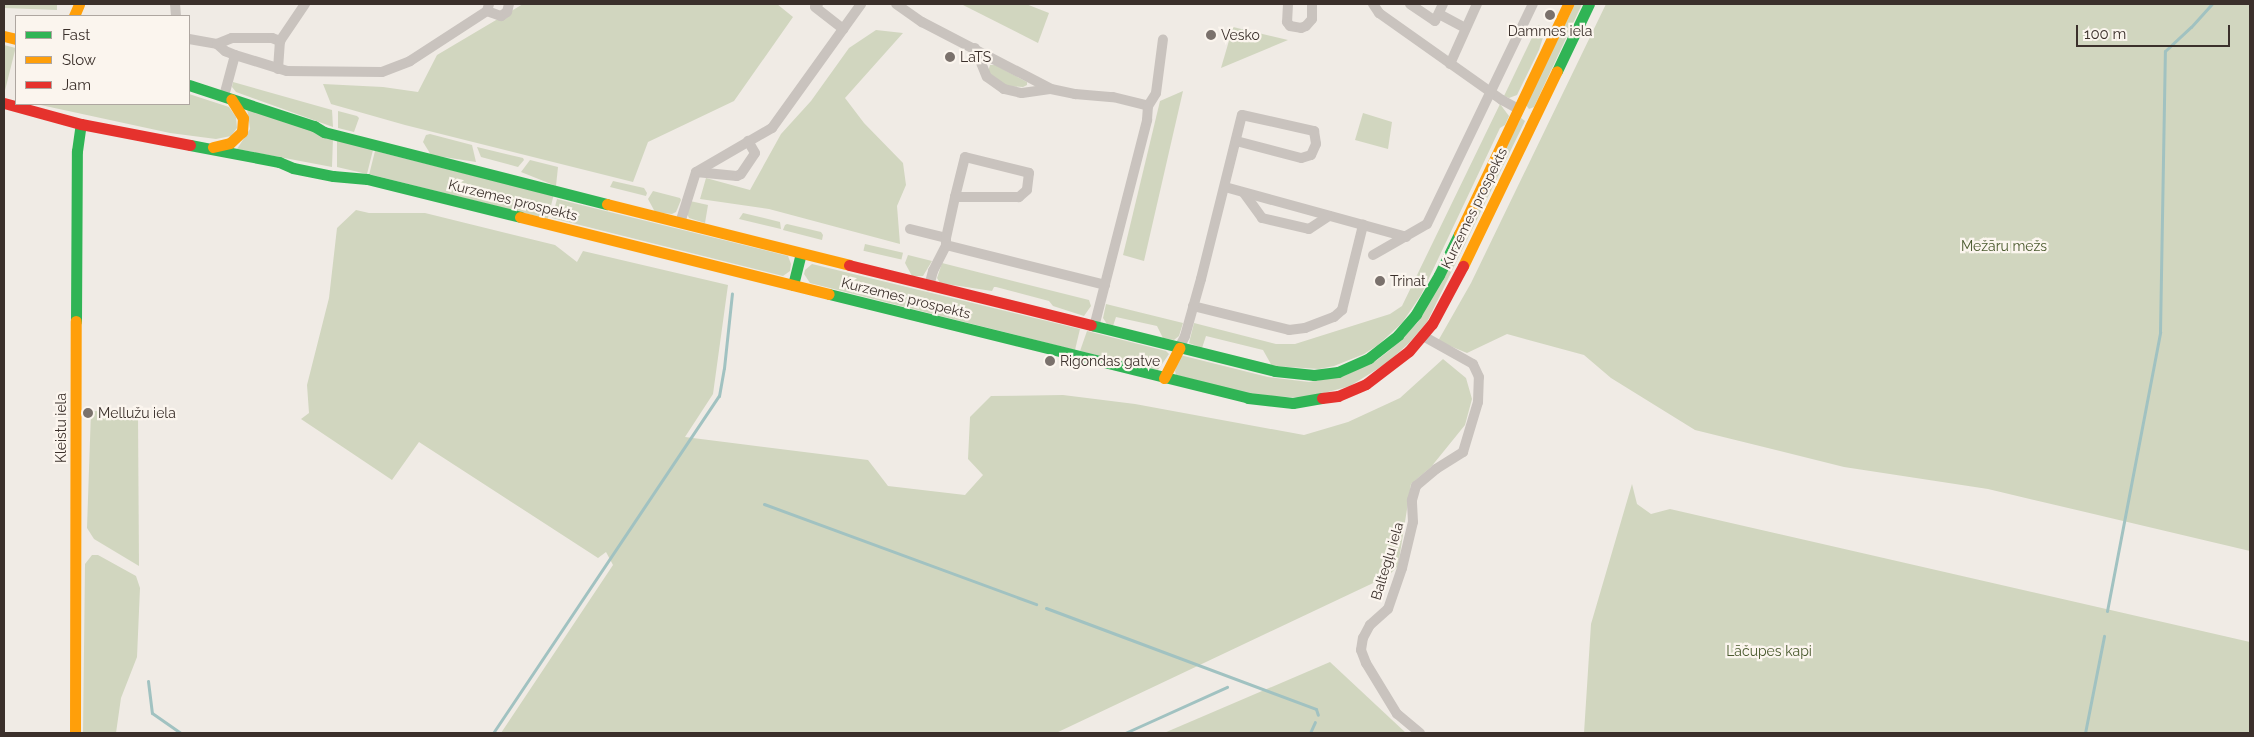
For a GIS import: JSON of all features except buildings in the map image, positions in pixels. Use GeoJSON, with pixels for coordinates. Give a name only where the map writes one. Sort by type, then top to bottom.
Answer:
{"type":"FeatureCollection","features":[{"type":"Feature","properties":{"kind":"main road","name":"Kurzemes prospekts"},"geometry":{"type":"LineString","coordinates":[[190,85],[314,126],[324,132],[345,139],[357,140],[389,150],[1179,348],[1275,371],[1301,375],[1338,372],[1359,364],[1379,352],[1408,325],[1425,301],[1568,4]]}},
{"type":"Feature","properties":{"kind":"main road","name":"Kurzemes prospekts"},"geometry":{"type":"LineString","coordinates":[[4,103],[81,124],[279,162],[293,168],[367,179],[1263,401],[1309,402],[1338,396],[1366,384],[1393,366],[1423,336],[1452,290],[1589,4]]}},
{"type":"Feature","properties":{"kind":"main road"},"geometry":{"type":"LineString","coordinates":[[207,148],[230,143],[242,132],[243,118],[228,97]]}},
{"type":"Feature","properties":{"kind":"main road"},"geometry":{"type":"LineString","coordinates":[[1518,109],[1534,118]]}},
{"type":"Feature","properties":{"kind":"main road","name":"Kleistu iela"},"geometry":{"type":"LineString","coordinates":[[75,733],[76,151],[81,124]]}},
{"type":"Feature","properties":{"kind":"main road"},"geometry":{"type":"LineString","coordinates":[[794,285],[801,254]]}},
{"type":"Feature","properties":{"kind":"main road"},"geometry":{"type":"LineString","coordinates":[[1164,378],[1179,348]]}},
{"type":"Feature","properties":{"kind":"street"},"geometry":{"type":"LineString","coordinates":[[278,69],[280,41],[305,4]]}},
{"type":"Feature","properties":{"kind":"street"},"geometry":{"type":"LineString","coordinates":[[190,38],[217,44],[225,51],[278,69],[297,72],[372,73],[391,70],[410,61],[488,7],[501,16],[507,12],[509,4]]}},
{"type":"Feature","properties":{"kind":"street"},"geometry":{"type":"LineString","coordinates":[[818,4],[815,7],[843,29]]}},
{"type":"Feature","properties":{"kind":"street"},"geometry":{"type":"LineString","coordinates":[[680,223],[696,172],[772,128],[861,4]]}},
{"type":"Feature","properties":{"kind":"street"},"geometry":{"type":"LineString","coordinates":[[896,4],[922,22],[1052,89],[1075,94],[1113,97],[1148,106]]}},
{"type":"Feature","properties":{"kind":"street"},"geometry":{"type":"LineString","coordinates":[[1288,4],[1287,22],[1295,28],[1306,26],[1312,19],[1312,4]]}},
{"type":"Feature","properties":{"kind":"street"},"geometry":{"type":"LineString","coordinates":[[1373,4],[1379,13],[1450,64],[1518,109]]}},
{"type":"Feature","properties":{"kind":"street"},"geometry":{"type":"LineString","coordinates":[[1410,4],[1435,21],[1440,14],[1443,4]]}},
{"type":"Feature","properties":{"kind":"street"},"geometry":{"type":"LineString","coordinates":[[1450,64],[1476,4]]}},
{"type":"Feature","properties":{"kind":"street"},"geometry":{"type":"LineString","coordinates":[[1373,254],[1427,224],[1533,4]]}},
{"type":"Feature","properties":{"kind":"street"},"geometry":{"type":"LineString","coordinates":[[1440,14],[1465,28]]}},
{"type":"Feature","properties":{"kind":"street"},"geometry":{"type":"LineString","coordinates":[[217,44],[232,38],[272,38],[280,41]]}},
{"type":"Feature","properties":{"kind":"street"},"geometry":{"type":"LineString","coordinates":[[1094,327],[1147,120],[1148,106],[1156,93],[1163,39]]}},
{"type":"Feature","properties":{"kind":"street"},"geometry":{"type":"LineString","coordinates":[[975,48],[987,76],[1004,89],[1022,93],[1052,89]]}},
{"type":"Feature","properties":{"kind":"street"},"geometry":{"type":"LineString","coordinates":[[228,97],[235,55]]}},
{"type":"Feature","properties":{"kind":"street"},"geometry":{"type":"LineString","coordinates":[[1179,348],[1185,336],[1225,188],[1242,115],[1314,131],[1316,144],[1311,155],[1301,158],[1236,141]]}},
{"type":"Feature","properties":{"kind":"street"},"geometry":{"type":"LineString","coordinates":[[696,172],[737,176],[741,174],[755,153],[748,141]]}},
{"type":"Feature","properties":{"kind":"street"},"geometry":{"type":"LineString","coordinates":[[929,286],[933,271],[946,242],[955,197],[965,157],[1029,173],[1027,190],[1019,197],[955,197]]}},
{"type":"Feature","properties":{"kind":"street"},"geometry":{"type":"LineString","coordinates":[[1225,188],[1406,237]]}},
{"type":"Feature","properties":{"kind":"street"},"geometry":{"type":"LineString","coordinates":[[1244,193],[1262,218],[1309,228],[1329,216]]}},
{"type":"Feature","properties":{"kind":"street"},"geometry":{"type":"LineString","coordinates":[[1193,306],[1289,330],[1305,328],[1334,317],[1342,310],[1363,226]]}},
{"type":"Feature","properties":{"kind":"street"},"geometry":{"type":"LineString","coordinates":[[910,229],[946,242],[1105,285]]}},
{"type":"Feature","properties":{"kind":"street","name":"Baltegļu iela"},"geometry":{"type":"LineString","coordinates":[[1420,733],[1397,714],[1366,663],[1362,650],[1364,638],[1370,625],[1388,609],[1402,568],[1413,522],[1412,500],[1416,486],[1436,469],[1463,452],[1478,402],[1479,377],[1473,364],[1423,336]]}},
{"type":"Feature","properties":{"kind":"green space"},"geometry":{"type":"Polygon","coordinates":[[[4,4],[57,4],[57,10],[4,8],[4,4]]]}},
{"type":"Feature","properties":{"kind":"green space"},"geometry":{"type":"Polygon","coordinates":[[[523,4],[777,4],[793,17],[734,101],[648,142],[633,182],[405,125],[331,104],[323,84],[383,87],[418,92],[437,55],[523,4]]]}},
{"type":"Feature","properties":{"kind":"green space"},"geometry":{"type":"Polygon","coordinates":[[[961,4],[1026,4],[1049,13],[1038,43],[961,4]]]}},
{"type":"Feature","properties":{"kind":"green space"},"geometry":{"type":"Polygon","coordinates":[[[1575,4],[1582,4],[1534,107],[1529,109],[1526,105],[1575,4]]]}},
{"type":"Feature","properties":{"kind":"green space","name":"Mežāru mežs"},"geometry":{"type":"Polygon","coordinates":[[[1606,4],[2250,4],[2250,551],[1988,489],[1844,467],[1695,430],[1611,378],[1584,355],[1507,334],[1467,353],[1438,341],[1471,283],[1606,4]]]}},
{"type":"Feature","properties":{"kind":"green space"},"geometry":{"type":"Polygon","coordinates":[[[1538,25],[1546,28],[1539,50],[1517,95],[1509,98],[1504,96],[1538,25]]]}},
{"type":"Feature","properties":{"kind":"green space"},"geometry":{"type":"Polygon","coordinates":[[[1233,27],[1288,40],[1221,68],[1233,27]]]}},
{"type":"Feature","properties":{"kind":"green space"},"geometry":{"type":"Polygon","coordinates":[[[876,30],[903,33],[845,98],[864,123],[903,163],[906,185],[897,206],[900,244],[769,209],[700,199],[706,178],[750,190],[781,134],[811,101],[849,48],[876,30]]]}},
{"type":"Feature","properties":{"kind":"green space"},"geometry":{"type":"Polygon","coordinates":[[[4,45],[15,48],[15,50],[4,95],[4,45]]]}},
{"type":"Feature","properties":{"kind":"green space"},"geometry":{"type":"Polygon","coordinates":[[[990,65],[995,65],[1027,82],[1027,85],[1023,87],[1005,86],[988,72],[990,65]]]}},
{"type":"Feature","properties":{"kind":"green space"},"geometry":{"type":"Polygon","coordinates":[[[233,82],[332,110],[333,127],[236,92],[232,87],[233,82]]]}},
{"type":"Feature","properties":{"kind":"green space"},"geometry":{"type":"Polygon","coordinates":[[[1183,91],[1144,261],[1123,255],[1160,101],[1183,91]]]}},
{"type":"Feature","properties":{"kind":"green space"},"geometry":{"type":"Polygon","coordinates":[[[190,94],[229,107],[236,117],[237,128],[231,136],[216,139],[170,133],[41,105],[190,105],[190,94]]]}},
{"type":"Feature","properties":{"kind":"green space"},"geometry":{"type":"Polygon","coordinates":[[[1500,104],[1509,116],[1505,125],[1500,128],[1421,295],[1402,323],[1378,345],[1364,354],[1334,366],[1319,369],[1272,366],[1263,350],[1206,336],[1202,348],[1189,343],[1194,323],[1276,344],[1295,344],[1390,314],[1402,306],[1500,104]]]}},
{"type":"Feature","properties":{"kind":"green space"},"geometry":{"type":"Polygon","coordinates":[[[247,108],[333,138],[332,167],[237,149],[250,129],[247,108]]]}},
{"type":"Feature","properties":{"kind":"green space"},"geometry":{"type":"Polygon","coordinates":[[[338,111],[359,118],[354,132],[338,128],[338,111]]]}},
{"type":"Feature","properties":{"kind":"green space"},"geometry":{"type":"Polygon","coordinates":[[[1363,113],[1392,122],[1388,149],[1355,140],[1363,113]]]}},
{"type":"Feature","properties":{"kind":"green space"},"geometry":{"type":"Polygon","coordinates":[[[1521,118],[1525,121],[1427,322],[1409,343],[1387,363],[1350,386],[1306,398],[1254,395],[1176,375],[1175,371],[1180,355],[1268,377],[1309,382],[1344,376],[1377,360],[1390,350],[1418,322],[1521,118]]]}},
{"type":"Feature","properties":{"kind":"green space"},"geometry":{"type":"Polygon","coordinates":[[[430,134],[472,145],[476,162],[431,155],[423,142],[426,135],[430,134]]]}},
{"type":"Feature","properties":{"kind":"green space"},"geometry":{"type":"Polygon","coordinates":[[[337,139],[373,150],[367,174],[337,167],[337,139]]]}},
{"type":"Feature","properties":{"kind":"green space"},"geometry":{"type":"Polygon","coordinates":[[[477,147],[523,158],[524,160],[518,167],[481,157],[477,147]]]}},
{"type":"Feature","properties":{"kind":"green space"},"geometry":{"type":"Polygon","coordinates":[[[375,151],[554,196],[548,219],[369,174],[375,151]]]}},
{"type":"Feature","properties":{"kind":"green space"},"geometry":{"type":"Polygon","coordinates":[[[530,160],[558,167],[556,186],[521,172],[530,160]]]}},
{"type":"Feature","properties":{"kind":"green space"},"geometry":{"type":"Polygon","coordinates":[[[613,181],[644,188],[647,193],[646,196],[610,187],[613,181]]]}},
{"type":"Feature","properties":{"kind":"green space"},"geometry":{"type":"Polygon","coordinates":[[[653,191],[680,198],[681,200],[676,212],[672,214],[655,212],[648,199],[653,191]]]}},
{"type":"Feature","properties":{"kind":"green space"},"geometry":{"type":"Polygon","coordinates":[[[557,199],[788,256],[791,264],[790,271],[783,276],[552,218],[557,199]]]}},
{"type":"Feature","properties":{"kind":"green space"},"geometry":{"type":"Polygon","coordinates":[[[690,201],[708,205],[705,223],[689,218],[687,214],[690,201]]]}},
{"type":"Feature","properties":{"kind":"green space"},"geometry":{"type":"Polygon","coordinates":[[[356,210],[369,213],[425,213],[555,245],[577,262],[583,251],[728,285],[713,394],[685,437],[868,460],[888,486],[965,495],[983,475],[968,459],[970,417],[991,396],[1063,395],[1135,404],[1304,435],[1348,422],[1400,398],[1443,359],[1466,378],[1472,399],[1465,425],[1431,467],[1411,484],[1398,566],[1388,576],[1056,733],[501,733],[613,565],[606,552],[598,558],[419,442],[392,480],[301,419],[309,413],[307,385],[329,298],[337,228],[356,210]]]}},
{"type":"Feature","properties":{"kind":"green space"},"geometry":{"type":"Polygon","coordinates":[[[743,213],[780,222],[781,229],[739,219],[743,213]]]}},
{"type":"Feature","properties":{"kind":"green space"},"geometry":{"type":"Polygon","coordinates":[[[787,224],[821,232],[823,235],[822,240],[783,230],[787,224]]]}},
{"type":"Feature","properties":{"kind":"green space"},"geometry":{"type":"Polygon","coordinates":[[[865,244],[903,253],[901,260],[863,251],[865,244]]]}},
{"type":"Feature","properties":{"kind":"green space"},"geometry":{"type":"Polygon","coordinates":[[[908,255],[932,261],[923,276],[912,276],[905,263],[908,255]]]}},
{"type":"Feature","properties":{"kind":"green space"},"geometry":{"type":"Polygon","coordinates":[[[942,263],[1089,300],[1091,306],[1084,316],[1053,306],[1049,301],[996,287],[992,291],[940,283],[937,278],[942,263]]]}},
{"type":"Feature","properties":{"kind":"green space"},"geometry":{"type":"Polygon","coordinates":[[[812,264],[1080,329],[1075,350],[810,283],[804,274],[805,270],[812,264]]]}},
{"type":"Feature","properties":{"kind":"green space"},"geometry":{"type":"Polygon","coordinates":[[[1106,304],[1183,323],[1179,336],[1174,340],[1163,338],[1157,326],[1116,317],[1113,326],[1107,324],[1103,318],[1106,304]]]}},
{"type":"Feature","properties":{"kind":"green space"},"geometry":{"type":"Polygon","coordinates":[[[1087,331],[1166,351],[1169,354],[1158,370],[1080,351],[1087,331]]]}},
{"type":"Feature","properties":{"kind":"green space"},"geometry":{"type":"Polygon","coordinates":[[[91,411],[136,412],[138,415],[139,566],[94,539],[87,528],[91,411]]]}},
{"type":"Feature","properties":{"kind":"green space","name":"Lāčupes kapi"},"geometry":{"type":"Polygon","coordinates":[[[1632,484],[1637,504],[1651,514],[1670,509],[2250,642],[2250,733],[1584,733],[1591,624],[1632,484]]]}},
{"type":"Feature","properties":{"kind":"green space"},"geometry":{"type":"Polygon","coordinates":[[[92,555],[98,555],[136,576],[140,588],[137,657],[121,698],[116,733],[83,733],[85,564],[92,555]]]}},
{"type":"Feature","properties":{"kind":"green space"},"geometry":{"type":"Polygon","coordinates":[[[1330,662],[1406,733],[1164,733],[1330,662]]]}},
{"type":"Feature","properties":{"kind":"waterway"},"geometry":{"type":"LineString","coordinates":[[2107,611],[2160,332],[2165,51],[2212,4]]}},
{"type":"Feature","properties":{"kind":"waterway"},"geometry":{"type":"LineString","coordinates":[[493,733],[719,396],[732,293]]}},
{"type":"Feature","properties":{"kind":"waterway"},"geometry":{"type":"LineString","coordinates":[[764,504],[1036,604]]}},
{"type":"Feature","properties":{"kind":"waterway"},"geometry":{"type":"LineString","coordinates":[[1046,608],[1316,709],[1318,715]]}},
{"type":"Feature","properties":{"kind":"waterway"},"geometry":{"type":"LineString","coordinates":[[2085,733],[2104,636]]}},
{"type":"Feature","properties":{"kind":"waterway"},"geometry":{"type":"LineString","coordinates":[[148,681],[152,713],[181,733]]}},
{"type":"Feature","properties":{"kind":"waterway"},"geometry":{"type":"LineString","coordinates":[[1125,733],[1227,687]]}},
{"type":"Feature","properties":{"kind":"waterway"},"geometry":{"type":"LineString","coordinates":[[1310,733],[1315,722]]}},
{"type":"Feature","properties":{"kind":"traffic: fast"},"geometry":{"type":"LineString","coordinates":[[1557,71],[1589,4]]}},
{"type":"Feature","properties":{"kind":"traffic: fast"},"geometry":{"type":"LineString","coordinates":[[190,85],[314,126],[324,132],[607,204]]}},
{"type":"Feature","properties":{"kind":"traffic: fast"},"geometry":{"type":"LineString","coordinates":[[76,321],[77,151],[81,124]]}},
{"type":"Feature","properties":{"kind":"traffic: fast"},"geometry":{"type":"LineString","coordinates":[[190,145],[279,162],[293,168],[333,176],[367,179],[520,217]]}},
{"type":"Feature","properties":{"kind":"traffic: fast"},"geometry":{"type":"LineString","coordinates":[[1091,325],[1275,371],[1314,375],[1338,372],[1369,358],[1398,335],[1416,314],[1439,275],[1459,234]]}},
{"type":"Feature","properties":{"kind":"traffic: fast"},"geometry":{"type":"LineString","coordinates":[[793,285],[801,254]]}},
{"type":"Feature","properties":{"kind":"traffic: fast"},"geometry":{"type":"LineString","coordinates":[[829,294],[1248,398],[1293,403],[1322,398]]}},
{"type":"Feature","properties":{"kind":"traffic: slow"},"geometry":{"type":"LineString","coordinates":[[74,15],[79,4]]}},
{"type":"Feature","properties":{"kind":"traffic: slow"},"geometry":{"type":"LineString","coordinates":[[1459,234],[1568,4]]}},
{"type":"Feature","properties":{"kind":"traffic: slow"},"geometry":{"type":"LineString","coordinates":[[4,36],[15,39]]}},
{"type":"Feature","properties":{"kind":"traffic: slow"},"geometry":{"type":"LineString","coordinates":[[1463,266],[1557,71]]}},
{"type":"Feature","properties":{"kind":"traffic: slow"},"geometry":{"type":"LineString","coordinates":[[213,147],[230,143],[242,132],[243,118],[231,99]]}},
{"type":"Feature","properties":{"kind":"traffic: slow"},"geometry":{"type":"LineString","coordinates":[[607,204],[849,265]]}},
{"type":"Feature","properties":{"kind":"traffic: slow"},"geometry":{"type":"LineString","coordinates":[[520,217],[829,294]]}},
{"type":"Feature","properties":{"kind":"traffic: slow"},"geometry":{"type":"LineString","coordinates":[[75,733],[76,321]]}},
{"type":"Feature","properties":{"kind":"traffic: slow"},"geometry":{"type":"LineString","coordinates":[[1164,378],[1179,348]]}},
{"type":"Feature","properties":{"kind":"traffic: jam"},"geometry":{"type":"LineString","coordinates":[[4,103],[81,124],[190,145]]}},
{"type":"Feature","properties":{"kind":"traffic: jam"},"geometry":{"type":"LineString","coordinates":[[849,265],[1091,325]]}},
{"type":"Feature","properties":{"kind":"traffic: jam"},"geometry":{"type":"LineString","coordinates":[[1322,398],[1338,396],[1366,384],[1409,351],[1432,324],[1463,266]]}},
{"type":"Feature","properties":{"kind":"place","name":"Dammes iela"},"geometry":{"type":"Point","coordinates":[1550,15]}},
{"type":"Feature","properties":{"kind":"place","name":"Vesko"},"geometry":{"type":"Point","coordinates":[1211,35]}},
{"type":"Feature","properties":{"kind":"place","name":"LaTS"},"geometry":{"type":"Point","coordinates":[950,57]}},
{"type":"Feature","properties":{"kind":"place","name":"Trinat"},"geometry":{"type":"Point","coordinates":[1380,281]}},
{"type":"Feature","properties":{"kind":"place","name":"Rigondas gatve"},"geometry":{"type":"Point","coordinates":[1050,361]}},
{"type":"Feature","properties":{"kind":"place","name":"Mellužu iela"},"geometry":{"type":"Point","coordinates":[88,413]}}]}
